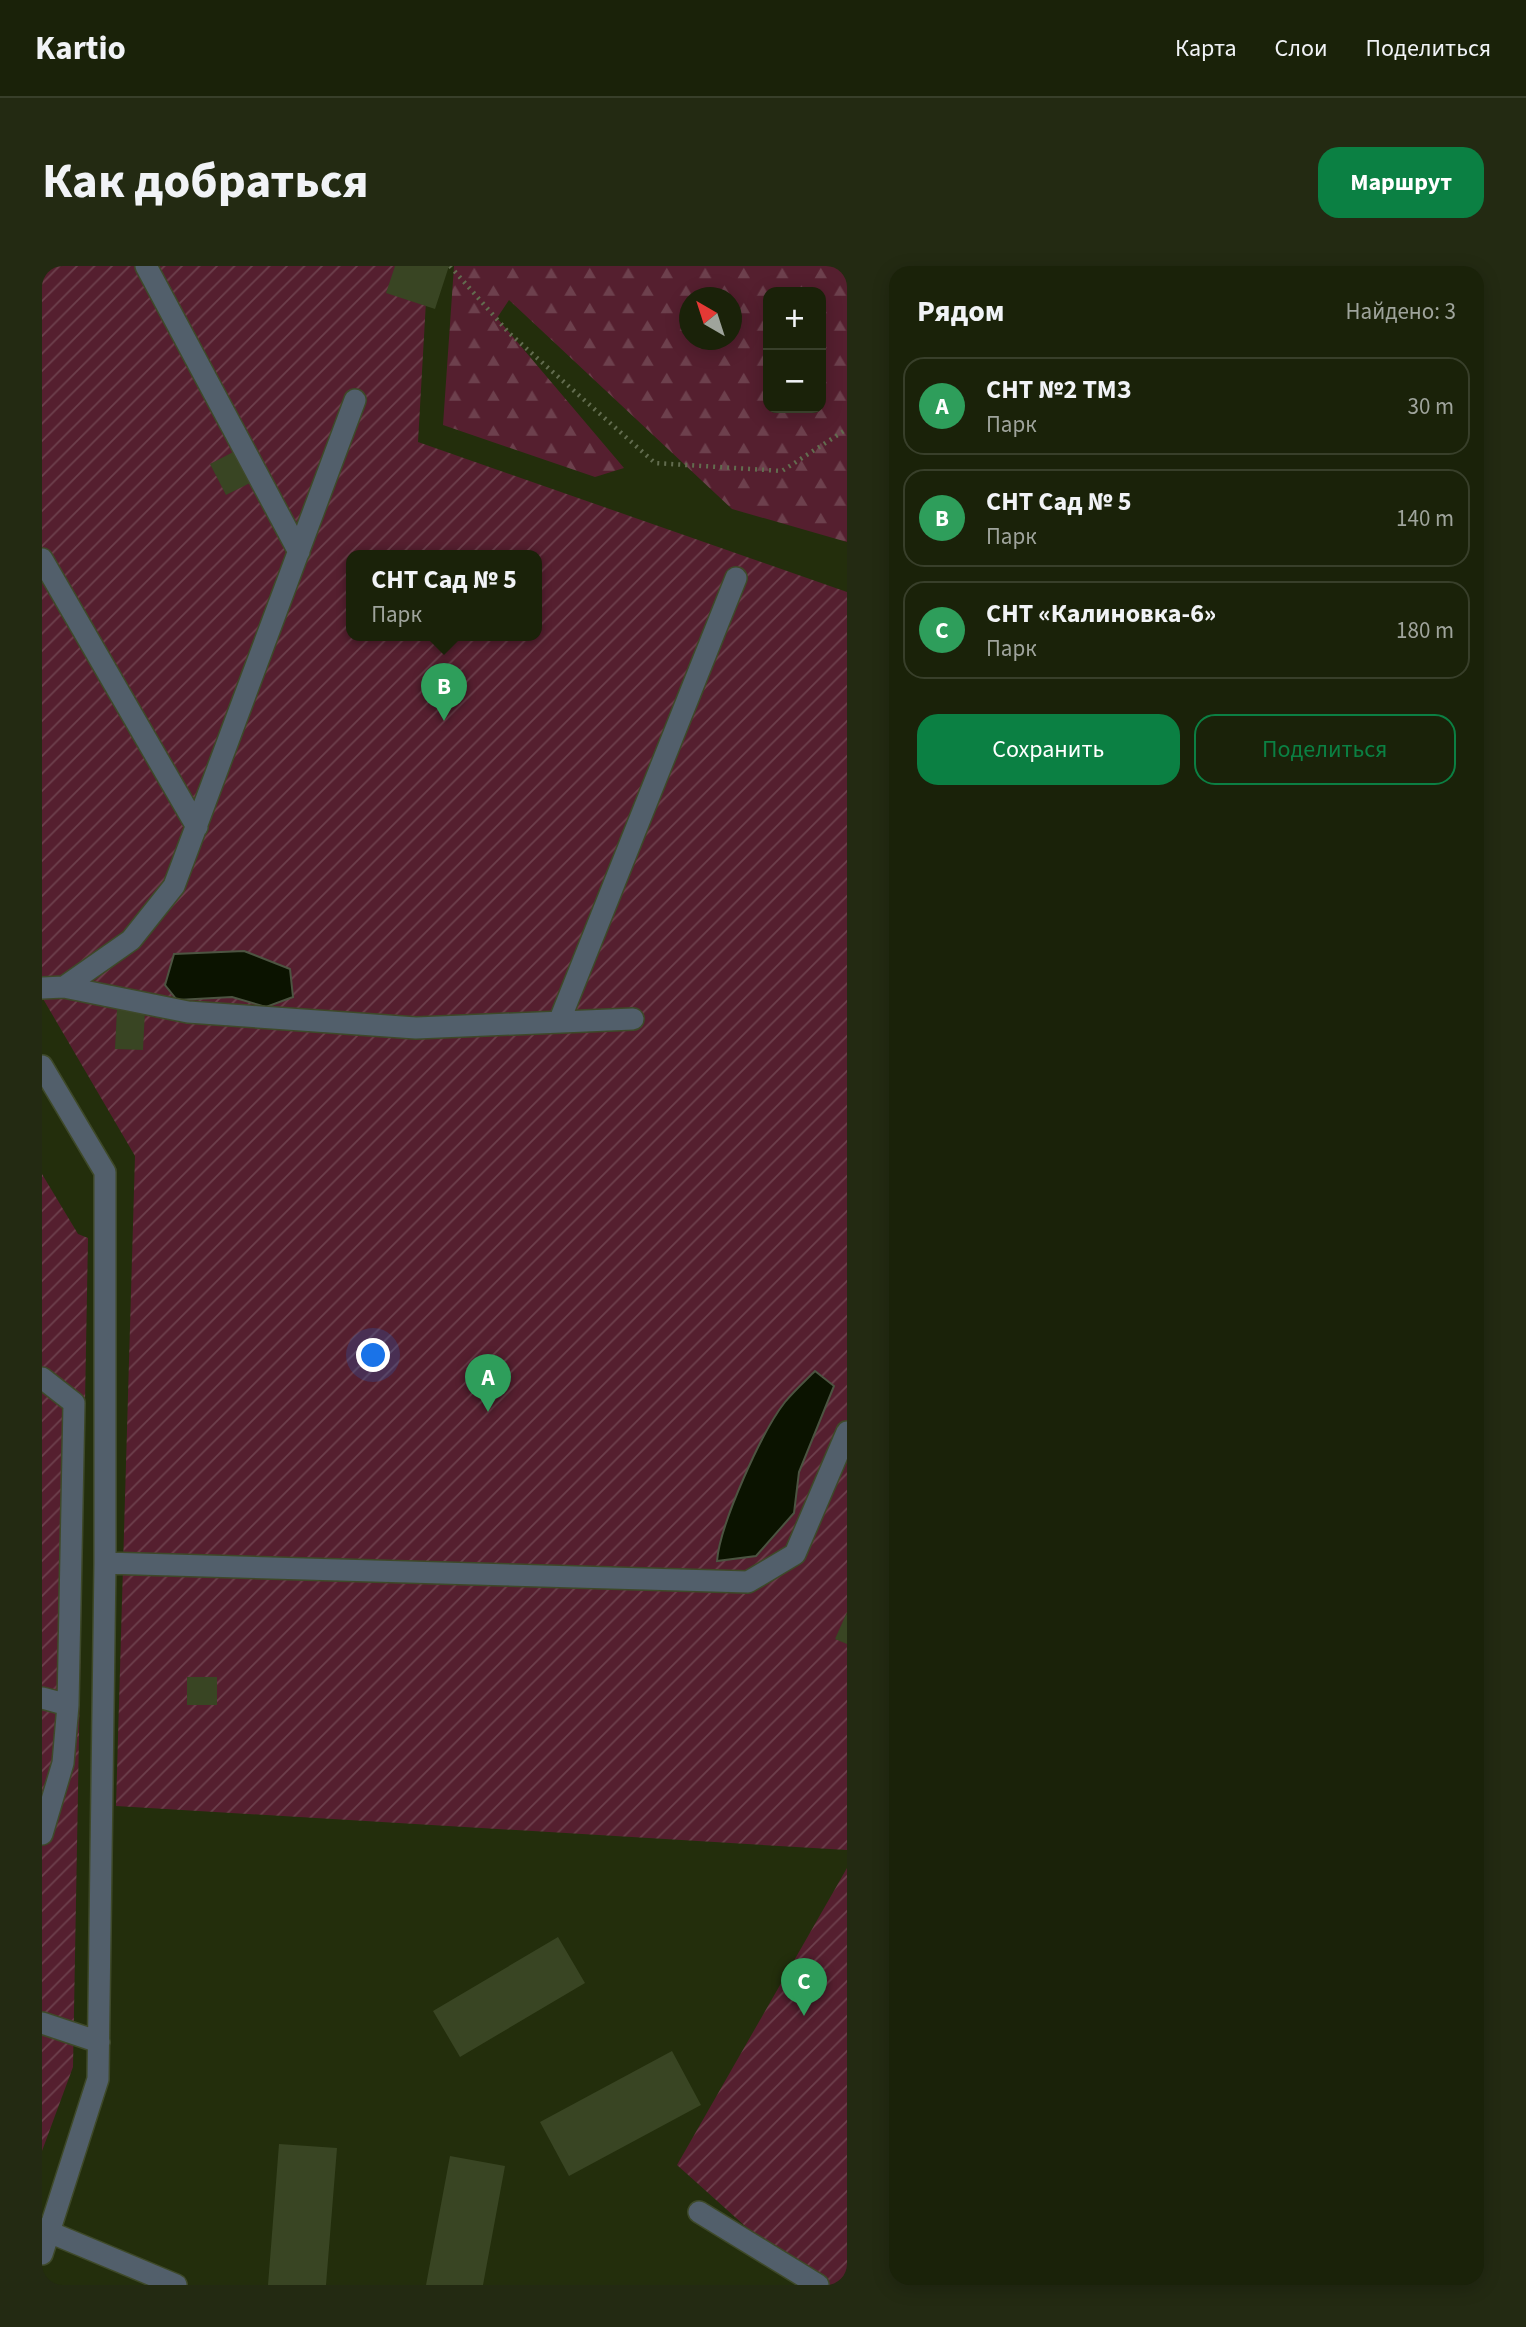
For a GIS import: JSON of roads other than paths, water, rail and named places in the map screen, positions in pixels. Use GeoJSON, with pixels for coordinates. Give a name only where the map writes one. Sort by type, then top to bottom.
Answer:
{"type":"FeatureCollection","features":[{"type":"Feature","properties":{"kind":"street"},"geometry":{"type":"LineString","coordinates":[[146,266],[299,552]]}},
{"type":"Feature","properties":{"kind":"street"},"geometry":{"type":"LineString","coordinates":[[64,987],[131,940],[174,886],[355,400]]}},
{"type":"Feature","properties":{"kind":"street"},"geometry":{"type":"LineString","coordinates":[[42,559],[197,827]]}},
{"type":"Feature","properties":{"kind":"street"},"geometry":{"type":"LineString","coordinates":[[559,1022],[736,579]]}},
{"type":"Feature","properties":{"kind":"street"},"geometry":{"type":"LineString","coordinates":[[42,988],[64,987],[188,1012],[403,1027],[633,1019]]}},
{"type":"Feature","properties":{"kind":"street"},"geometry":{"type":"LineString","coordinates":[[42,1066],[105,1172],[105,1563],[98,2079],[46,2230],[42,2254]]}},
{"type":"Feature","properties":{"kind":"street"},"geometry":{"type":"LineString","coordinates":[[42,1378],[74,1403],[68,1705],[63,1763],[42,1834]]}},
{"type":"Feature","properties":{"kind":"street"},"geometry":{"type":"LineString","coordinates":[[105,1563],[748,1582],[795,1554],[847,1432]]}},
{"type":"Feature","properties":{"kind":"street"},"geometry":{"type":"LineString","coordinates":[[42,1698],[68,1705]]}},
{"type":"Feature","properties":{"kind":"street"},"geometry":{"type":"LineString","coordinates":[[42,2023],[99,2042]]}},
{"type":"Feature","properties":{"kind":"street"},"geometry":{"type":"LineString","coordinates":[[699,2212],[818,2285]]}},
{"type":"Feature","properties":{"kind":"street"},"geometry":{"type":"LineString","coordinates":[[46,2230],[176,2285]]}},
{"type":"Feature","properties":{"kind":"place","name":"СНТ Сад № 5"},"geometry":{"type":"Point","coordinates":[444,721]}},
{"type":"Feature","properties":{"kind":"place","name":"СНТ №2 ТМЗ"},"geometry":{"type":"Point","coordinates":[488,1412]}},
{"type":"Feature","properties":{"kind":"place","name":"СНТ «Калиновка-6»"},"geometry":{"type":"Point","coordinates":[804,2016]}}]}
